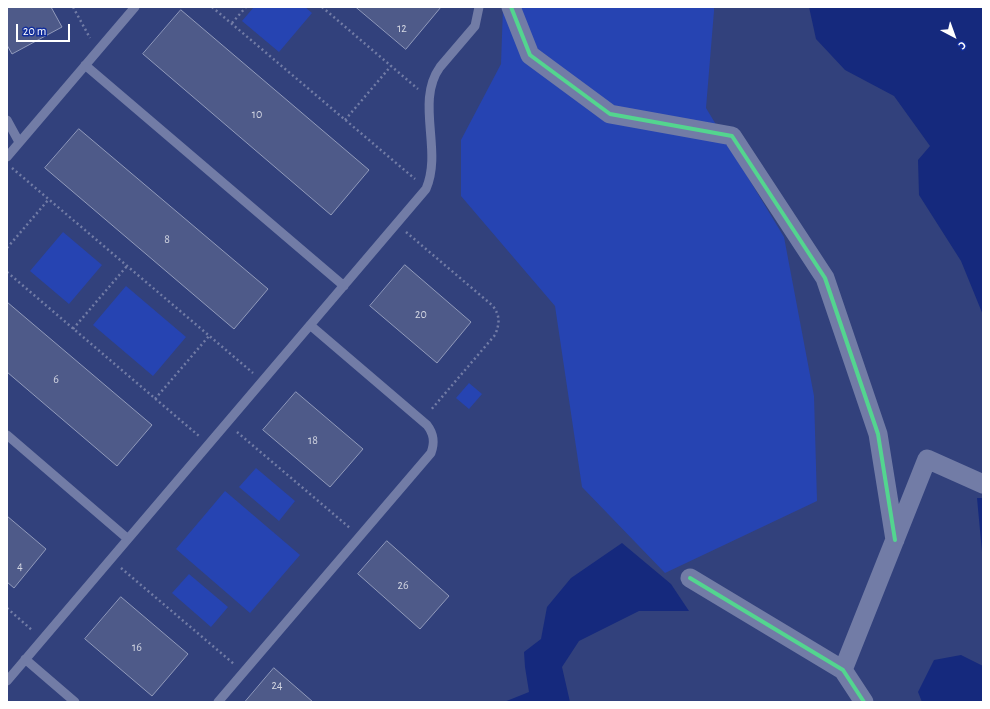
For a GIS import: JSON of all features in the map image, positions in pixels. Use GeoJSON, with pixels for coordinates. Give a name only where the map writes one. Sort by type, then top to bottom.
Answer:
{"type":"FeatureCollection","features":[{"type":"Feature","properties":{"kind":"street"},"geometry":{"type":"LineString","coordinates":[[511,7],[530,55],[610,114],[732,136],[825,278],[878,434],[895,540]]}},
{"type":"Feature","properties":{"kind":"street"},"geometry":{"type":"LineString","coordinates":[[843,670],[926,459],[983,484]]}},
{"type":"Feature","properties":{"kind":"street"},"geometry":{"type":"LineString","coordinates":[[690,578],[843,670],[864,702]]}},
{"type":"Feature","properties":{"kind":"lane"},"geometry":{"type":"LineString","coordinates":[[7,157],[135,7]]}},
{"type":"Feature","properties":{"kind":"lane"},"geometry":{"type":"LineString","coordinates":[[7,681],[426,189],[432,169],[429,98],[430,85],[435,73],[475,26],[479,7]]}},
{"type":"Feature","properties":{"kind":"lane"},"geometry":{"type":"LineString","coordinates":[[85,65],[344,286]]}},
{"type":"Feature","properties":{"kind":"lane"},"geometry":{"type":"LineString","coordinates":[[7,120],[19,142]]}},
{"type":"Feature","properties":{"kind":"lane"},"geometry":{"type":"LineString","coordinates":[[218,702],[431,452],[434,445],[432,431],[422,420],[310,325]]}},
{"type":"Feature","properties":{"kind":"lane"},"geometry":{"type":"LineString","coordinates":[[7,435],[128,539]]}},
{"type":"Feature","properties":{"kind":"lane"},"geometry":{"type":"LineString","coordinates":[[25,660],[75,702]]}},
{"type":"Feature","properties":{"kind":"path"},"geometry":{"type":"LineString","coordinates":[[74,7],[97,51]]}},
{"type":"Feature","properties":{"kind":"path"},"geometry":{"type":"LineString","coordinates":[[212,7],[426,189]]}},
{"type":"Feature","properties":{"kind":"path"},"geometry":{"type":"LineString","coordinates":[[232,24],[246,7]]}},
{"type":"Feature","properties":{"kind":"path"},"geometry":{"type":"LineString","coordinates":[[322,7],[429,98]]}},
{"type":"Feature","properties":{"kind":"path"},"geometry":{"type":"LineString","coordinates":[[345,120],[391,66]]}},
{"type":"Feature","properties":{"kind":"path"},"geometry":{"type":"LineString","coordinates":[[7,164],[263,381]]}},
{"type":"Feature","properties":{"kind":"path"},"geometry":{"type":"LineString","coordinates":[[7,248],[49,199]]}},
{"type":"Feature","properties":{"kind":"path"},"geometry":{"type":"LineString","coordinates":[[397,224],[492,306],[497,312],[499,318],[499,326],[495,335],[422,420]]}},
{"type":"Feature","properties":{"kind":"path"},"geometry":{"type":"LineString","coordinates":[[73,329],[127,266]]}},
{"type":"Feature","properties":{"kind":"path"},"geometry":{"type":"LineString","coordinates":[[7,272],[209,444]]}},
{"type":"Feature","properties":{"kind":"path"},"geometry":{"type":"LineString","coordinates":[[155,399],[209,336]]}},
{"type":"Feature","properties":{"kind":"path"},"geometry":{"type":"LineString","coordinates":[[227,423],[360,536]]}},
{"type":"Feature","properties":{"kind":"path"},"geometry":{"type":"LineString","coordinates":[[111,559],[243,672]]}},
{"type":"Feature","properties":{"kind":"path"},"geometry":{"type":"LineString","coordinates":[[7,608],[43,639]]}},
{"type":"Feature","properties":{"kind":"shaded area"},"geometry":{"type":"Polygon","coordinates":[[[254,7],[305,7],[312,13],[279,52],[242,21],[254,7]]]}},
{"type":"Feature","properties":{"kind":"shaded area"},"geometry":{"type":"Polygon","coordinates":[[[503,7],[714,7],[706,108],[784,237],[814,396],[817,501],[665,573],[582,487],[555,306],[461,196],[461,140],[501,64],[503,7]]]}},
{"type":"Feature","properties":{"kind":"shaded area"},"geometry":{"type":"Polygon","coordinates":[[[809,7],[983,7],[983,315],[961,261],[919,195],[918,160],[930,146],[894,96],[845,70],[816,39],[809,7]]]}},
{"type":"Feature","properties":{"kind":"shaded area"},"geometry":{"type":"Polygon","coordinates":[[[63,232],[102,265],[69,304],[30,271],[63,232]]]}},
{"type":"Feature","properties":{"kind":"shaded area"},"geometry":{"type":"Polygon","coordinates":[[[126,286],[186,337],[153,376],[93,325],[126,286]]]}},
{"type":"Feature","properties":{"kind":"shaded area"},"geometry":{"type":"Polygon","coordinates":[[[469,383],[482,394],[469,409],[456,398],[469,383]]]}},
{"type":"Feature","properties":{"kind":"shaded area"},"geometry":{"type":"Polygon","coordinates":[[[256,468],[295,501],[279,521],[239,487],[256,468]]]}},
{"type":"Feature","properties":{"kind":"shaded area"},"geometry":{"type":"Polygon","coordinates":[[[225,491],[300,555],[250,613],[176,549],[225,491]]]}},
{"type":"Feature","properties":{"kind":"shaded area"},"geometry":{"type":"Polygon","coordinates":[[[977,498],[983,498],[983,563],[977,498]]]}},
{"type":"Feature","properties":{"kind":"shaded area"},"geometry":{"type":"Polygon","coordinates":[[[622,543],[671,584],[689,611],[639,611],[579,641],[562,667],[570,702],[504,702],[529,692],[524,652],[541,639],[547,607],[571,578],[622,543]]]}},
{"type":"Feature","properties":{"kind":"shaded area"},"geometry":{"type":"Polygon","coordinates":[[[189,574],[228,607],[211,627],[172,593],[189,574]]]}},
{"type":"Feature","properties":{"kind":"shaded area"},"geometry":{"type":"Polygon","coordinates":[[[961,655],[983,666],[983,702],[922,702],[918,692],[934,660],[961,655]]]}},
{"type":"Feature","properties":{"kind":"building"},"geometry":{"type":"Polygon","coordinates":[[[7,7],[51,7],[62,27],[12,54],[7,45],[7,7]]]}},
{"type":"Feature","properties":{"kind":"building"},"geometry":{"type":"Polygon","coordinates":[[[356,7],[441,7],[406,49],[356,7]]]}},
{"type":"Feature","properties":{"kind":"building"},"geometry":{"type":"Polygon","coordinates":[[[181,10],[369,170],[331,215],[143,54],[181,10]]]}},
{"type":"Feature","properties":{"kind":"building"},"geometry":{"type":"Polygon","coordinates":[[[79,129],[268,289],[234,329],[45,168],[79,129]]]}},
{"type":"Feature","properties":{"kind":"building"},"geometry":{"type":"Polygon","coordinates":[[[405,265],[471,322],[437,363],[370,306],[405,265]]]}},
{"type":"Feature","properties":{"kind":"building"},"geometry":{"type":"Polygon","coordinates":[[[7,302],[152,425],[117,466],[7,372],[7,302]]]}},
{"type":"Feature","properties":{"kind":"building"},"geometry":{"type":"Polygon","coordinates":[[[296,392],[363,449],[330,487],[263,430],[296,392]]]}},
{"type":"Feature","properties":{"kind":"building"},"geometry":{"type":"Polygon","coordinates":[[[7,516],[46,549],[14,588],[7,582],[7,516]]]}},
{"type":"Feature","properties":{"kind":"building"},"geometry":{"type":"Polygon","coordinates":[[[387,541],[449,596],[420,629],[358,574],[387,541]]]}},
{"type":"Feature","properties":{"kind":"building"},"geometry":{"type":"Polygon","coordinates":[[[121,597],[188,654],[152,696],[85,639],[121,597]]]}},
{"type":"Feature","properties":{"kind":"building"},"geometry":{"type":"Polygon","coordinates":[[[274,668],[313,702],[245,702],[274,668]]]}},
{"type":"Feature","properties":{"kind":"cycle path"},"geometry":{"type":"LineString","coordinates":[[511,7],[530,55],[610,114],[732,136],[825,278],[878,434],[895,540]]}},
{"type":"Feature","properties":{"kind":"cycle path"},"geometry":{"type":"LineString","coordinates":[[690,578],[843,670],[864,702]]}}]}
